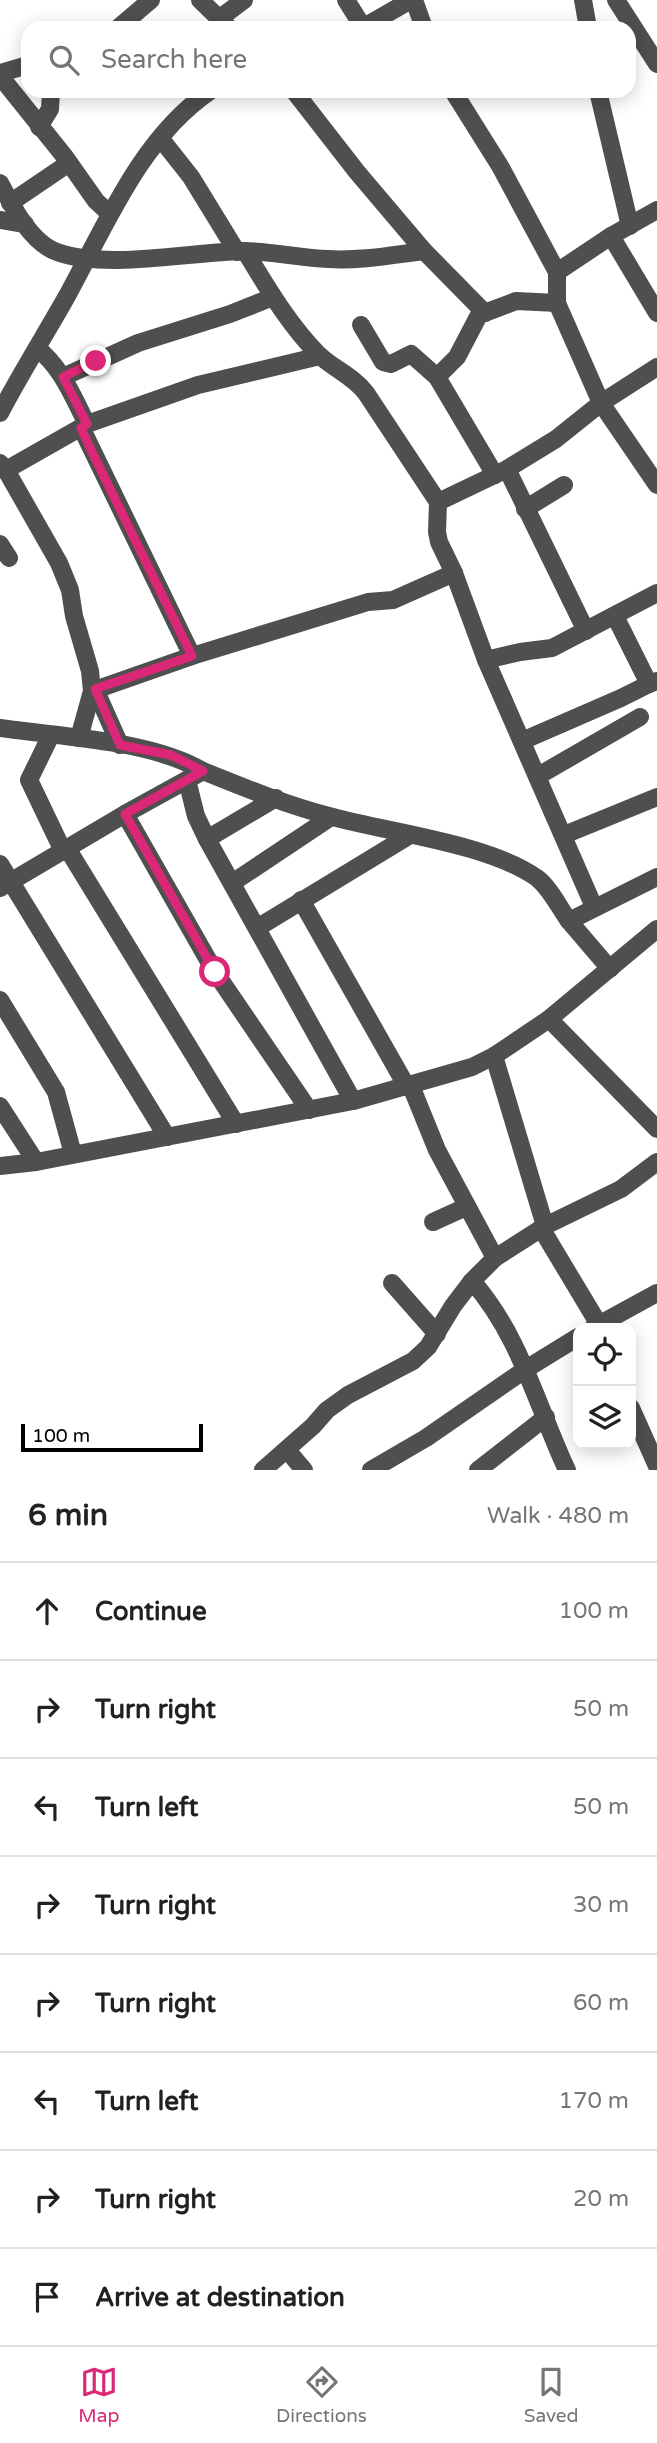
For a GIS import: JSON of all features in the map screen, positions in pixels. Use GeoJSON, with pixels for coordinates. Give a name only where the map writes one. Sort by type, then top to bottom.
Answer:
{"type":"FeatureCollection","features":[{"type":"Feature","properties":{"kind":"street"},"geometry":{"type":"LineString","coordinates":[[126,21],[150,0]]}},
{"type":"Feature","properties":{"kind":"street"},"geometry":{"type":"LineString","coordinates":[[200,0],[222,21]]}},
{"type":"Feature","properties":{"kind":"street"},"geometry":{"type":"LineString","coordinates":[[226,21],[244,0]]}},
{"type":"Feature","properties":{"kind":"street"},"geometry":{"type":"LineString","coordinates":[[346,0],[359,21]]}},
{"type":"Feature","properties":{"kind":"street"},"geometry":{"type":"LineString","coordinates":[[375,21],[412,0],[421,21]]}},
{"type":"Feature","properties":{"kind":"street"},"geometry":{"type":"LineString","coordinates":[[583,0],[587,21]]}},
{"type":"Feature","properties":{"kind":"street"},"geometry":{"type":"LineString","coordinates":[[616,0],[629,21]]}},
{"type":"Feature","properties":{"kind":"street"},"geometry":{"type":"LineString","coordinates":[[636,31],[657,64]]}},
{"type":"Feature","properties":{"kind":"street"},"geometry":{"type":"LineString","coordinates":[[21,68],[0,75],[96,201],[109,213]]}},
{"type":"Feature","properties":{"kind":"street"},"geometry":{"type":"LineString","coordinates":[[39,127],[50,109],[51,98]]}},
{"type":"Feature","properties":{"kind":"street"},"geometry":{"type":"LineString","coordinates":[[0,412],[88,258],[109,213],[175,121],[202,98]]}},
{"type":"Feature","properties":{"kind":"street"},"geometry":{"type":"LineString","coordinates":[[300,98],[424,251],[485,313]]}},
{"type":"Feature","properties":{"kind":"street"},"geometry":{"type":"LineString","coordinates":[[457,98],[500,166],[557,272],[557,303],[601,402],[657,485]]}},
{"type":"Feature","properties":{"kind":"street"},"geometry":{"type":"LineString","coordinates":[[600,98],[630,226]]}},
{"type":"Feature","properties":{"kind":"street"},"geometry":{"type":"LineString","coordinates":[[161,139],[191,177],[273,297],[320,356],[359,383],[438,502],[437,532],[486,660],[594,907]]}},
{"type":"Feature","properties":{"kind":"street"},"geometry":{"type":"LineString","coordinates":[[10,203],[69,163]]}},
{"type":"Feature","properties":{"kind":"street"},"geometry":{"type":"LineString","coordinates":[[0,183],[10,203],[40,240],[55,251],[88,258],[127,259],[241,251],[331,260],[424,251]]}},
{"type":"Feature","properties":{"kind":"street"},"geometry":{"type":"LineString","coordinates":[[557,272],[611,236],[657,210]]}},
{"type":"Feature","properties":{"kind":"street"},"geometry":{"type":"LineString","coordinates":[[0,220],[25,224]]}},
{"type":"Feature","properties":{"kind":"street"},"geometry":{"type":"LineString","coordinates":[[611,236],[657,313]]}},
{"type":"Feature","properties":{"kind":"street"},"geometry":{"type":"LineString","coordinates":[[63,377],[138,342],[230,314],[273,297]]}},
{"type":"Feature","properties":{"kind":"street"},"geometry":{"type":"LineString","coordinates":[[437,377],[457,358],[479,315],[516,300],[557,303]]}},
{"type":"Feature","properties":{"kind":"street"},"geometry":{"type":"LineString","coordinates":[[361,325],[383,362],[391,364],[408,355],[415,355],[437,377],[525,509],[586,631]]}},
{"type":"Feature","properties":{"kind":"street"},"geometry":{"type":"LineString","coordinates":[[37,348],[53,362],[63,377],[192,656]]}},
{"type":"Feature","properties":{"kind":"street"},"geometry":{"type":"LineString","coordinates":[[120,745],[93,690],[64,573],[3,466],[84,426],[198,386],[320,356]]}},
{"type":"Feature","properties":{"kind":"street"},"geometry":{"type":"LineString","coordinates":[[438,502],[501,472],[556,439],[601,402],[657,367]]}},
{"type":"Feature","properties":{"kind":"street"},"geometry":{"type":"LineString","coordinates":[[525,509],[564,485]]}},
{"type":"Feature","properties":{"kind":"street"},"geometry":{"type":"LineString","coordinates":[[93,690],[192,656],[368,602],[393,600],[454,573]]}},
{"type":"Feature","properties":{"kind":"street"},"geometry":{"type":"LineString","coordinates":[[486,660],[552,648],[657,593]]}},
{"type":"Feature","properties":{"kind":"street"},"geometry":{"type":"LineString","coordinates":[[522,741],[653,682],[615,616]]}},
{"type":"Feature","properties":{"kind":"street"},"geometry":{"type":"LineString","coordinates":[[79,738],[93,690]]}},
{"type":"Feature","properties":{"kind":"street"},"geometry":{"type":"LineString","coordinates":[[538,776],[640,717]]}},
{"type":"Feature","properties":{"kind":"street"},"geometry":{"type":"LineString","coordinates":[[0,728],[79,738],[171,755],[203,771],[331,817],[484,855],[530,875],[544,885],[569,921],[610,969]]}},
{"type":"Feature","properties":{"kind":"street"},"geometry":{"type":"LineString","coordinates":[[51,735],[29,780],[65,850],[236,1124]]}},
{"type":"Feature","properties":{"kind":"street"},"geometry":{"type":"LineString","coordinates":[[5,885],[203,771]]}},
{"type":"Feature","properties":{"kind":"street"},"geometry":{"type":"LineString","coordinates":[[187,780],[196,816],[207,839],[353,1101]]}},
{"type":"Feature","properties":{"kind":"street"},"geometry":{"type":"LineString","coordinates":[[564,835],[657,797]]}},
{"type":"Feature","properties":{"kind":"street"},"geometry":{"type":"LineString","coordinates":[[207,839],[276,798]]}},
{"type":"Feature","properties":{"kind":"street"},"geometry":{"type":"LineString","coordinates":[[125,814],[215,972],[309,1110]]}},
{"type":"Feature","properties":{"kind":"street"},"geometry":{"type":"LineString","coordinates":[[232,883],[331,817]]}},
{"type":"Feature","properties":{"kind":"street"},"geometry":{"type":"LineString","coordinates":[[257,928],[410,835]]}},
{"type":"Feature","properties":{"kind":"street"},"geometry":{"type":"LineString","coordinates":[[0,864],[5,885],[167,1137]]}},
{"type":"Feature","properties":{"kind":"street"},"geometry":{"type":"LineString","coordinates":[[569,921],[657,877]]}},
{"type":"Feature","properties":{"kind":"street"},"geometry":{"type":"LineString","coordinates":[[301,900],[409,1086],[437,1150],[495,1258]]}},
{"type":"Feature","properties":{"kind":"street"},"geometry":{"type":"LineString","coordinates":[[0,1166],[36,1162],[353,1101],[472,1068],[549,1019],[657,929]]}},
{"type":"Feature","properties":{"kind":"street"},"geometry":{"type":"LineString","coordinates":[[0,1000],[56,1092],[73,1154]]}},
{"type":"Feature","properties":{"kind":"street"},"geometry":{"type":"LineString","coordinates":[[549,1019],[657,1129]]}},
{"type":"Feature","properties":{"kind":"street"},"geometry":{"type":"LineString","coordinates":[[494,1056],[543,1227],[596,1323]]}},
{"type":"Feature","properties":{"kind":"street"},"geometry":{"type":"LineString","coordinates":[[0,1105],[36,1162]]}},
{"type":"Feature","properties":{"kind":"street"},"geometry":{"type":"LineString","coordinates":[[263,1470],[327,1410],[348,1395],[413,1361],[428,1347],[472,1281],[495,1258],[543,1227],[621,1189],[657,1162]]}},
{"type":"Feature","properties":{"kind":"street"},"geometry":{"type":"LineString","coordinates":[[433,1222],[466,1206]]}},
{"type":"Feature","properties":{"kind":"street"},"geometry":{"type":"LineString","coordinates":[[472,1281],[494,1307],[526,1369],[567,1470]]}},
{"type":"Feature","properties":{"kind":"street"},"geometry":{"type":"LineString","coordinates":[[392,1283],[437,1334]]}},
{"type":"Feature","properties":{"kind":"street"},"geometry":{"type":"LineString","coordinates":[[605,1323],[657,1293]]}},
{"type":"Feature","properties":{"kind":"street"},"geometry":{"type":"LineString","coordinates":[[370,1470],[394,1465],[526,1369],[573,1340]]}},
{"type":"Feature","properties":{"kind":"street"},"geometry":{"type":"LineString","coordinates":[[478,1470],[545,1417]]}},
{"type":"Feature","properties":{"kind":"street"},"geometry":{"type":"LineString","coordinates":[[636,1419],[657,1466]]}},
{"type":"Feature","properties":{"kind":"street"},"geometry":{"type":"LineString","coordinates":[[287,1450],[304,1470]]}},
{"type":"Feature","properties":{"kind":"route"},"geometry":{"type":"LineString","coordinates":[[96,361],[63,377],[87,424],[81,428],[91,450],[192,656],[95,689],[120,745],[171,755],[203,771],[125,814],[215,972]]}}]}
